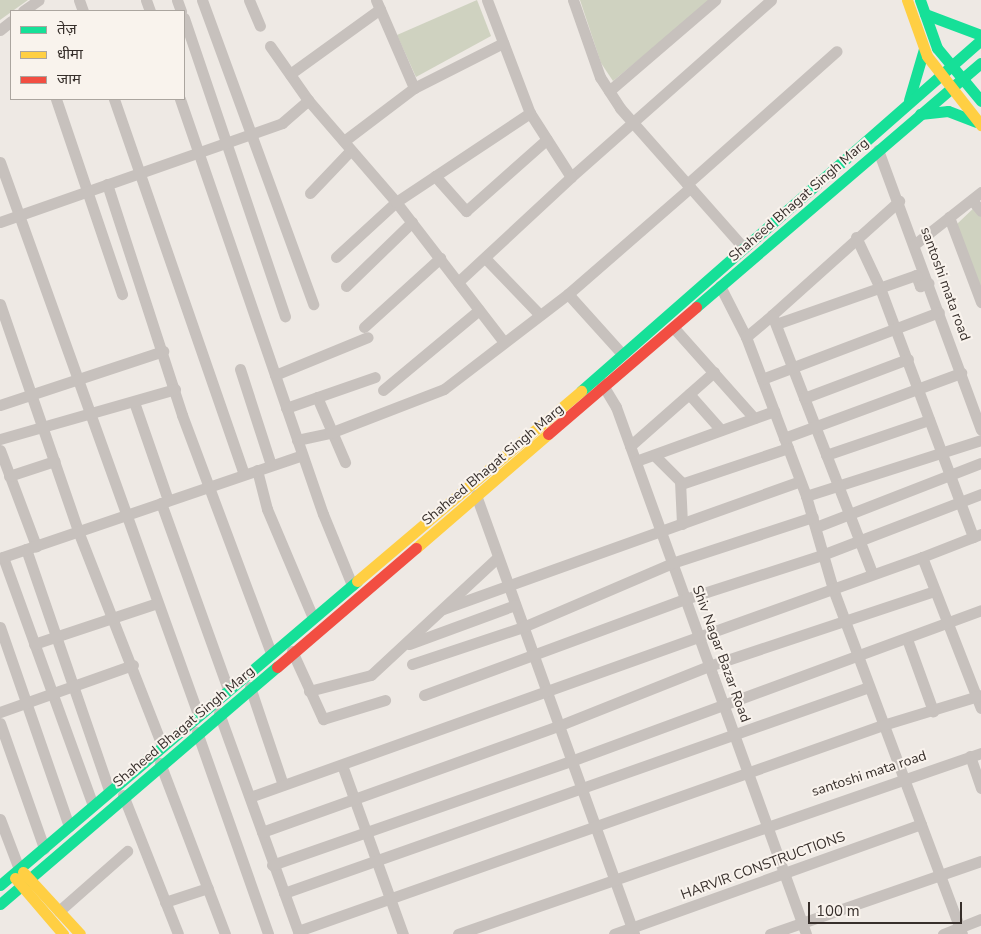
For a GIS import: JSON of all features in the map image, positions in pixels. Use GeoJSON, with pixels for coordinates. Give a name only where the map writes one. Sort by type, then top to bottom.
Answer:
{"type":"FeatureCollection","features":[{"type":"Feature","properties":{"kind":"main road"},"geometry":{"type":"LineString","coordinates":[[907,0],[924,49],[956,83],[981,124]]}},
{"type":"Feature","properties":{"kind":"main road"},"geometry":{"type":"LineString","coordinates":[[920,0],[945,70]]}},
{"type":"Feature","properties":{"kind":"main road"},"geometry":{"type":"LineString","coordinates":[[925,14],[966,33],[981,35]]}},
{"type":"Feature","properties":{"kind":"main road","name":"Shaheed Bhagat Singh Marg"},"geometry":{"type":"LineString","coordinates":[[0,904],[196,732],[476,495],[600,381],[622,354],[981,40]]}},
{"type":"Feature","properties":{"kind":"main road"},"geometry":{"type":"LineString","coordinates":[[909,102],[924,49]]}},
{"type":"Feature","properties":{"kind":"main road","name":"Shaheed Bhagat Singh Marg"},"geometry":{"type":"LineString","coordinates":[[0,885],[352,584],[600,381],[673,327],[981,62]]}},
{"type":"Feature","properties":{"kind":"main road"},"geometry":{"type":"LineString","coordinates":[[956,83],[981,101]]}},
{"type":"Feature","properties":{"kind":"main road"},"geometry":{"type":"LineString","coordinates":[[920,114],[948,111],[981,124]]}},
{"type":"Feature","properties":{"kind":"main road"},"geometry":{"type":"LineString","coordinates":[[15,872],[59,911],[80,934]]}},
{"type":"Feature","properties":{"kind":"main road"},"geometry":{"type":"LineString","coordinates":[[25,882],[63,934]]}},
{"type":"Feature","properties":{"kind":"street"},"geometry":{"type":"LineString","coordinates":[[24,10],[38,0]]}},
{"type":"Feature","properties":{"kind":"street"},"geometry":{"type":"LineString","coordinates":[[202,0],[249,135],[314,304]]}},
{"type":"Feature","properties":{"kind":"street"},"geometry":{"type":"LineString","coordinates":[[249,0],[260,26]]}},
{"type":"Feature","properties":{"kind":"street"},"geometry":{"type":"LineString","coordinates":[[487,0],[530,113],[571,177]]}},
{"type":"Feature","properties":{"kind":"street"},"geometry":{"type":"LineString","coordinates":[[573,0],[609,91],[635,125],[744,248]]}},
{"type":"Feature","properties":{"kind":"street"},"geometry":{"type":"LineString","coordinates":[[609,91],[715,0]]}},
{"type":"Feature","properties":{"kind":"street"},"geometry":{"type":"LineString","coordinates":[[458,282],[571,177],[635,125],[767,1]]}},
{"type":"Feature","properties":{"kind":"street"},"geometry":{"type":"LineString","coordinates":[[290,74],[378,4],[414,88]]}},
{"type":"Feature","properties":{"kind":"street"},"geometry":{"type":"LineString","coordinates":[[185,21],[285,316]]}},
{"type":"Feature","properties":{"kind":"street"},"geometry":{"type":"LineString","coordinates":[[0,30],[10,22]]}},
{"type":"Feature","properties":{"kind":"street"},"geometry":{"type":"LineString","coordinates":[[310,193],[348,146],[414,88],[502,43]]}},
{"type":"Feature","properties":{"kind":"street"},"geometry":{"type":"LineString","coordinates":[[270,46],[308,100],[396,202],[503,341]]}},
{"type":"Feature","properties":{"kind":"street"},"geometry":{"type":"LineString","coordinates":[[297,440],[330,433],[444,389],[503,341],[568,294],[837,51]]}},
{"type":"Feature","properties":{"kind":"street"},"geometry":{"type":"LineString","coordinates":[[56,100],[85,192],[122,294]]}},
{"type":"Feature","properties":{"kind":"street"},"geometry":{"type":"LineString","coordinates":[[114,100],[244,474]]}},
{"type":"Feature","properties":{"kind":"street"},"geometry":{"type":"LineString","coordinates":[[180,100],[302,455],[352,584]]}},
{"type":"Feature","properties":{"kind":"street"},"geometry":{"type":"LineString","coordinates":[[0,222],[199,154],[282,122],[308,100]]}},
{"type":"Feature","properties":{"kind":"street"},"geometry":{"type":"LineString","coordinates":[[336,257],[396,202],[530,113]]}},
{"type":"Feature","properties":{"kind":"street"},"geometry":{"type":"LineString","coordinates":[[435,176],[466,211],[547,139]]}},
{"type":"Feature","properties":{"kind":"street","name":"santoshi mata road"},"geometry":{"type":"LineString","coordinates":[[878,150],[915,244],[981,430]]}},
{"type":"Feature","properties":{"kind":"street"},"geometry":{"type":"LineString","coordinates":[[0,162],[21,215],[126,518],[198,714]]}},
{"type":"Feature","properties":{"kind":"street"},"geometry":{"type":"LineString","coordinates":[[107,184],[175,389],[271,652]]}},
{"type":"Feature","properties":{"kind":"street"},"geometry":{"type":"LineString","coordinates":[[915,244],[981,192]]}},
{"type":"Feature","properties":{"kind":"street"},"geometry":{"type":"LineString","coordinates":[[972,200],[981,211]]}},
{"type":"Feature","properties":{"kind":"street"},"geometry":{"type":"LineString","coordinates":[[746,337],[774,320],[856,237],[899,201]]}},
{"type":"Feature","properties":{"kind":"street"},"geometry":{"type":"LineString","coordinates":[[949,217],[981,302]]}},
{"type":"Feature","properties":{"kind":"street"},"geometry":{"type":"LineString","coordinates":[[346,286],[412,222]]}},
{"type":"Feature","properties":{"kind":"street"},"geometry":{"type":"LineString","coordinates":[[250,797],[698,634],[833,589],[977,536],[948,474],[908,359],[894,329],[880,288],[856,237]]}},
{"type":"Feature","properties":{"kind":"street"},"geometry":{"type":"LineString","coordinates":[[275,375],[366,332],[440,258]]}},
{"type":"Feature","properties":{"kind":"street"},"geometry":{"type":"LineString","coordinates":[[485,258],[540,315]]}},
{"type":"Feature","properties":{"kind":"street"},"geometry":{"type":"LineString","coordinates":[[774,320],[880,288],[916,275],[920,286],[929,283]]}},
{"type":"Feature","properties":{"kind":"street"},"geometry":{"type":"LineString","coordinates":[[720,286],[746,337],[806,496],[833,589],[903,779],[942,875],[961,931]]}},
{"type":"Feature","properties":{"kind":"street"},"geometry":{"type":"LineString","coordinates":[[568,294],[622,354]]}},
{"type":"Feature","properties":{"kind":"street"},"geometry":{"type":"LineString","coordinates":[[0,304],[46,429],[78,530],[115,616],[162,745]]}},
{"type":"Feature","properties":{"kind":"street"},"geometry":{"type":"LineString","coordinates":[[383,390],[480,310]]}},
{"type":"Feature","properties":{"kind":"street"},"geometry":{"type":"LineString","coordinates":[[762,379],[939,312]]}},
{"type":"Feature","properties":{"kind":"street"},"geometry":{"type":"LineString","coordinates":[[774,320],[837,484],[861,539],[872,574]]}},
{"type":"Feature","properties":{"kind":"street"},"geometry":{"type":"LineString","coordinates":[[673,327],[754,418]]}},
{"type":"Feature","properties":{"kind":"street"},"geometry":{"type":"LineString","coordinates":[[0,405],[163,351]]}},
{"type":"Feature","properties":{"kind":"street"},"geometry":{"type":"LineString","coordinates":[[804,398],[908,359]]}},
{"type":"Feature","properties":{"kind":"street"},"geometry":{"type":"LineString","coordinates":[[240,370],[271,465]]}},
{"type":"Feature","properties":{"kind":"street"},"geometry":{"type":"LineString","coordinates":[[630,446],[714,372]]}},
{"type":"Feature","properties":{"kind":"street"},"geometry":{"type":"LineString","coordinates":[[681,484],[786,443],[815,426],[961,373]]}},
{"type":"Feature","properties":{"kind":"street"},"geometry":{"type":"LineString","coordinates":[[286,408],[375,377]]}},
{"type":"Feature","properties":{"kind":"street","name":"Shiv Nagar Bazar Road"},"geometry":{"type":"LineString","coordinates":[[600,381],[636,461],[806,934]]}},
{"type":"Feature","properties":{"kind":"street"},"geometry":{"type":"LineString","coordinates":[[0,439],[46,429],[175,389]]}},
{"type":"Feature","properties":{"kind":"street"},"geometry":{"type":"LineString","coordinates":[[689,394],[721,430]]}},
{"type":"Feature","properties":{"kind":"street"},"geometry":{"type":"LineString","coordinates":[[317,397],[330,433],[345,462]]}},
{"type":"Feature","properties":{"kind":"street"},"geometry":{"type":"LineString","coordinates":[[134,402],[164,501],[228,689]]}},
{"type":"Feature","properties":{"kind":"street"},"geometry":{"type":"LineString","coordinates":[[636,461],[774,411]]}},
{"type":"Feature","properties":{"kind":"street"},"geometry":{"type":"LineString","coordinates":[[826,455],[929,420]]}},
{"type":"Feature","properties":{"kind":"street"},"geometry":{"type":"LineString","coordinates":[[806,496],[837,484],[940,451],[981,440]]}},
{"type":"Feature","properties":{"kind":"street"},"geometry":{"type":"LineString","coordinates":[[0,450],[57,636],[109,790]]}},
{"type":"Feature","properties":{"kind":"street"},"geometry":{"type":"LineString","coordinates":[[93,804],[2,557],[78,530],[126,518],[164,501],[302,455]]}},
{"type":"Feature","properties":{"kind":"street"},"geometry":{"type":"LineString","coordinates":[[654,455],[681,484],[682,524]]}},
{"type":"Feature","properties":{"kind":"street"},"geometry":{"type":"LineString","coordinates":[[9,476],[55,461]]}},
{"type":"Feature","properties":{"kind":"street"},"geometry":{"type":"LineString","coordinates":[[412,664],[523,627],[672,563],[815,522],[850,514],[948,474],[981,463]]}},
{"type":"Feature","properties":{"kind":"street"},"geometry":{"type":"LineString","coordinates":[[257,470],[267,509],[312,618]]}},
{"type":"Feature","properties":{"kind":"street"},"geometry":{"type":"LineString","coordinates":[[443,609],[508,584],[800,481]]}},
{"type":"Feature","properties":{"kind":"street"},"geometry":{"type":"LineString","coordinates":[[424,695],[685,599],[822,555],[981,494]]}},
{"type":"Feature","properties":{"kind":"street"},"geometry":{"type":"LineString","coordinates":[[476,495],[633,931]]}},
{"type":"Feature","properties":{"kind":"street"},"geometry":{"type":"LineString","coordinates":[[309,691],[371,675],[498,557]]}},
{"type":"Feature","properties":{"kind":"street"},"geometry":{"type":"LineString","coordinates":[[220,713],[272,865],[298,932],[594,825],[883,725],[980,700],[922,557]]}},
{"type":"Feature","properties":{"kind":"street"},"geometry":{"type":"LineString","coordinates":[[262,832],[558,726],[710,666],[935,591]]}},
{"type":"Feature","properties":{"kind":"street"},"geometry":{"type":"LineString","coordinates":[[34,644],[115,616],[157,604]]}},
{"type":"Feature","properties":{"kind":"street"},"geometry":{"type":"LineString","coordinates":[[403,646],[515,605]]}},
{"type":"Feature","properties":{"kind":"street"},"geometry":{"type":"LineString","coordinates":[[272,865],[571,761],[722,702],[858,657],[981,610]]}},
{"type":"Feature","properties":{"kind":"street"},"geometry":{"type":"LineString","coordinates":[[0,627],[68,826]]}},
{"type":"Feature","properties":{"kind":"street"},"geometry":{"type":"LineString","coordinates":[[907,639],[933,711]]}},
{"type":"Feature","properties":{"kind":"street"},"geometry":{"type":"LineString","coordinates":[[292,651],[323,719],[385,700]]}},
{"type":"Feature","properties":{"kind":"street"},"geometry":{"type":"LineString","coordinates":[[0,712],[133,665]]}},
{"type":"Feature","properties":{"kind":"street"},"geometry":{"type":"LineString","coordinates":[[284,893],[869,686]]}},
{"type":"Feature","properties":{"kind":"street"},"geometry":{"type":"LineString","coordinates":[[250,687],[283,785]]}},
{"type":"Feature","properties":{"kind":"street"},"geometry":{"type":"LineString","coordinates":[[0,723],[44,848]]}},
{"type":"Feature","properties":{"kind":"street"},"geometry":{"type":"LineString","coordinates":[[196,732],[268,934]]}},
{"type":"Feature","properties":{"kind":"street"},"geometry":{"type":"LineString","coordinates":[[976,754],[981,788]]}},
{"type":"Feature","properties":{"kind":"street","name":"santoshi mata road"},"geometry":{"type":"LineString","coordinates":[[458,934],[767,824],[976,754]]}},
{"type":"Feature","properties":{"kind":"street"},"geometry":{"type":"LineString","coordinates":[[160,763],[225,934]]}},
{"type":"Feature","properties":{"kind":"street"},"geometry":{"type":"LineString","coordinates":[[342,765],[403,934]]}},
{"type":"Feature","properties":{"kind":"street"},"geometry":{"type":"LineString","coordinates":[[123,795],[178,934]]}},
{"type":"Feature","properties":{"kind":"street"},"geometry":{"type":"LineString","coordinates":[[0,819],[15,872]]}},
{"type":"Feature","properties":{"kind":"street","name":"HARVIR CONSTRUCTIONS"},"geometry":{"type":"LineString","coordinates":[[614,934],[633,931],[921,824]]}},
{"type":"Feature","properties":{"kind":"street"},"geometry":{"type":"LineString","coordinates":[[59,911],[127,851]]}},
{"type":"Feature","properties":{"kind":"street"},"geometry":{"type":"LineString","coordinates":[[770,934],[981,861]]}},
{"type":"Feature","properties":{"kind":"street"},"geometry":{"type":"LineString","coordinates":[[165,902],[208,888]]}},
{"type":"Feature","properties":{"kind":"street"},"geometry":{"type":"LineString","coordinates":[[943,934],[961,931],[981,919]]}},
{"type":"Feature","properties":{"kind":"green space"},"geometry":{"type":"Polygon","coordinates":[[[0,0],[28,0],[14,10],[10,10],[10,13],[0,20],[0,0]]]}},
{"type":"Feature","properties":{"kind":"green space"},"geometry":{"type":"Polygon","coordinates":[[[477,0],[491,36],[416,77],[397,35],[477,0]]]}},
{"type":"Feature","properties":{"kind":"green space"},"geometry":{"type":"Polygon","coordinates":[[[580,0],[711,0],[613,81],[601,63],[580,0]]]}},
{"type":"Feature","properties":{"kind":"green space"},"geometry":{"type":"Polygon","coordinates":[[[979,203],[981,206],[981,293],[957,224],[979,203]]]}},
{"type":"Feature","properties":{"kind":"traffic: fast"},"geometry":{"type":"LineString","coordinates":[[920,0],[937,48],[981,101]]}},
{"type":"Feature","properties":{"kind":"traffic: fast"},"geometry":{"type":"LineString","coordinates":[[925,14],[981,35]]}},
{"type":"Feature","properties":{"kind":"traffic: fast"},"geometry":{"type":"LineString","coordinates":[[581,391],[981,40]]}},
{"type":"Feature","properties":{"kind":"traffic: fast"},"geometry":{"type":"LineString","coordinates":[[909,100],[924,49]]}},
{"type":"Feature","properties":{"kind":"traffic: fast"},"geometry":{"type":"LineString","coordinates":[[696,307],[981,63]]}},
{"type":"Feature","properties":{"kind":"traffic: fast"},"geometry":{"type":"LineString","coordinates":[[920,114],[948,111],[976,122]]}},
{"type":"Feature","properties":{"kind":"traffic: fast"},"geometry":{"type":"LineString","coordinates":[[0,885],[357,581]]}},
{"type":"Feature","properties":{"kind":"traffic: fast"},"geometry":{"type":"LineString","coordinates":[[0,904],[277,667]]}},
{"type":"Feature","properties":{"kind":"traffic: slow"},"geometry":{"type":"LineString","coordinates":[[907,0],[927,56],[981,125]]}},
{"type":"Feature","properties":{"kind":"traffic: slow"},"geometry":{"type":"LineString","coordinates":[[357,581],[581,391]]}},
{"type":"Feature","properties":{"kind":"traffic: slow"},"geometry":{"type":"LineString","coordinates":[[416,548],[548,434]]}},
{"type":"Feature","properties":{"kind":"traffic: slow"},"geometry":{"type":"LineString","coordinates":[[23,872],[80,934]]}},
{"type":"Feature","properties":{"kind":"traffic: slow"},"geometry":{"type":"LineString","coordinates":[[15,878],[63,934]]}},
{"type":"Feature","properties":{"kind":"traffic: jam"},"geometry":{"type":"LineString","coordinates":[[548,434],[696,307]]}},
{"type":"Feature","properties":{"kind":"traffic: jam"},"geometry":{"type":"LineString","coordinates":[[277,667],[416,548]]}}]}
